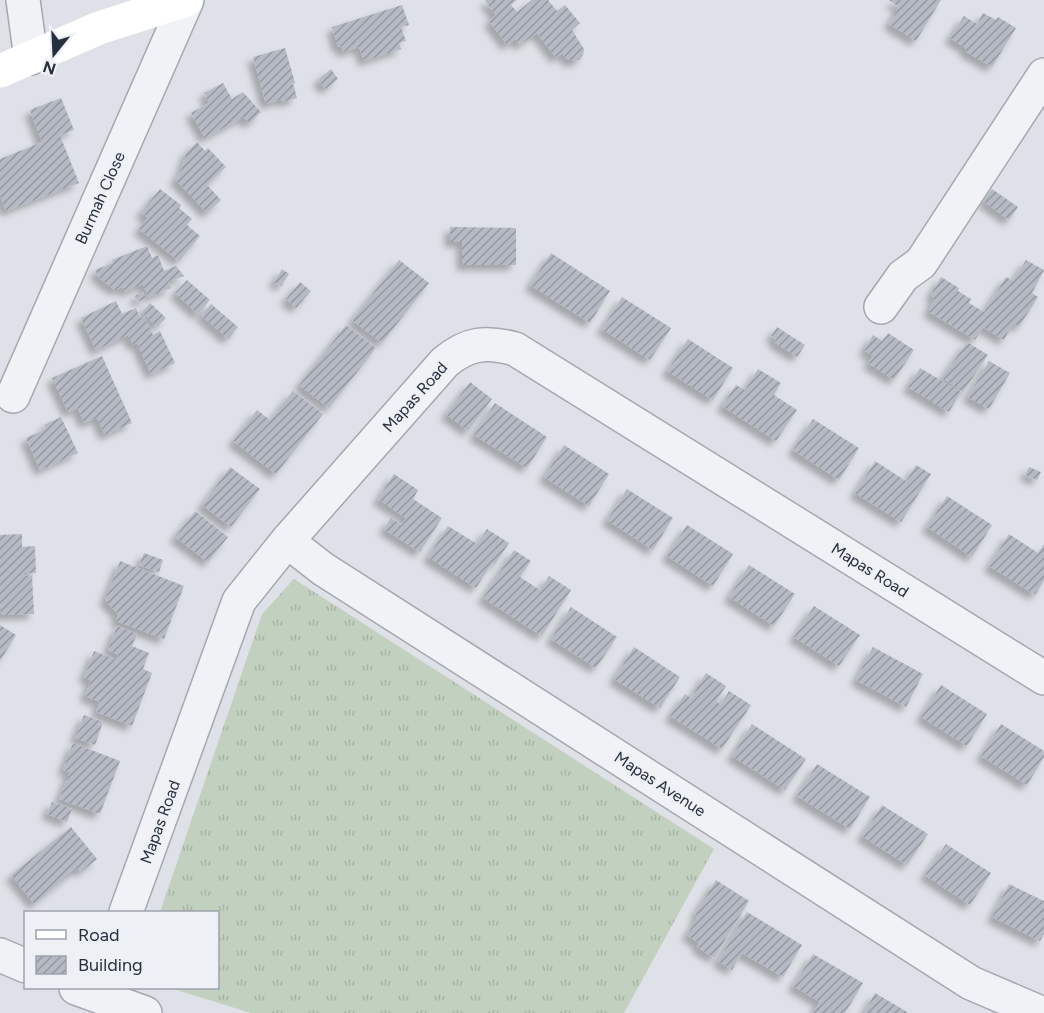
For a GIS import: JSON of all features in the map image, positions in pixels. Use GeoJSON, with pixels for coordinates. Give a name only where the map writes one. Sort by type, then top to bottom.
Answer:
{"type":"FeatureCollection","features":[{"type":"Feature","properties":{"kind":"street"},"geometry":{"type":"LineString","coordinates":[[23,0],[31,58]]}},
{"type":"Feature","properties":{"kind":"street"},"geometry":{"type":"LineString","coordinates":[[0,71],[99,28],[187,0]]}},
{"type":"Feature","properties":{"kind":"street","name":"Burmah Close"},"geometry":{"type":"LineString","coordinates":[[13,396],[187,0]]}},
{"type":"Feature","properties":{"kind":"street"},"geometry":{"type":"LineString","coordinates":[[881,307],[903,276],[921,263],[1044,75]]}},
{"type":"Feature","properties":{"kind":"street","name":"Mapas Road"},"geometry":{"type":"LineString","coordinates":[[126,911],[239,601],[287,541],[445,362],[457,352],[471,346],[500,345],[515,349],[1044,678]]}},
{"type":"Feature","properties":{"kind":"street","name":"Mapas Avenue"},"geometry":{"type":"LineString","coordinates":[[287,541],[323,569],[971,983],[1041,1013]]}},
{"type":"Feature","properties":{"kind":"street"},"geometry":{"type":"LineString","coordinates":[[0,956],[24,965]]}},
{"type":"Feature","properties":{"kind":"street"},"geometry":{"type":"LineString","coordinates":[[90,990],[145,1013]]}},
{"type":"Feature","properties":{"kind":"green space"},"geometry":{"type":"Polygon","coordinates":[[[294,579],[714,849],[624,1013],[251,1013],[173,989],[219,989],[219,911],[160,911],[262,614],[294,579]]]}},
{"type":"Feature","properties":{"kind":"building"},"geometry":{"type":"Polygon","coordinates":[[[517,0],[511,5],[517,12],[532,0],[548,0],[557,11],[565,5],[580,23],[572,30],[584,49],[583,55],[579,60],[574,61],[569,61],[562,53],[556,58],[537,33],[520,45],[515,39],[507,45],[489,21],[496,15],[485,1],[517,0]]]}},
{"type":"Feature","properties":{"kind":"building"},"geometry":{"type":"Polygon","coordinates":[[[889,0],[941,0],[916,41],[889,24],[899,7],[889,0]]]}},
{"type":"Feature","properties":{"kind":"building"},"geometry":{"type":"Polygon","coordinates":[[[402,5],[409,25],[401,27],[406,41],[399,43],[401,49],[364,61],[359,47],[343,52],[341,46],[338,47],[332,27],[402,5]]]}},
{"type":"Feature","properties":{"kind":"building"},"geometry":{"type":"Polygon","coordinates":[[[983,13],[996,20],[998,17],[1016,28],[992,67],[965,51],[967,49],[950,38],[964,16],[977,24],[983,13]]]}},
{"type":"Feature","properties":{"kind":"building"},"geometry":{"type":"Polygon","coordinates":[[[285,48],[297,98],[283,102],[282,99],[266,104],[253,57],[285,48]]]}},
{"type":"Feature","properties":{"kind":"building"},"geometry":{"type":"Polygon","coordinates":[[[331,69],[338,79],[326,89],[318,80],[331,69]]]}},
{"type":"Feature","properties":{"kind":"building"},"geometry":{"type":"Polygon","coordinates":[[[223,83],[232,99],[243,92],[261,112],[249,124],[244,117],[205,138],[191,113],[209,103],[204,93],[223,83]]]}},
{"type":"Feature","properties":{"kind":"building"},"geometry":{"type":"Polygon","coordinates":[[[61,98],[74,130],[60,135],[79,183],[6,211],[0,196],[0,159],[42,142],[30,110],[61,98]]]}},
{"type":"Feature","properties":{"kind":"building"},"geometry":{"type":"Polygon","coordinates":[[[197,142],[205,151],[208,148],[226,167],[207,185],[221,200],[207,213],[175,179],[181,171],[186,153],[197,142]]]}},
{"type":"Feature","properties":{"kind":"building"},"geometry":{"type":"Polygon","coordinates":[[[160,189],[181,205],[179,208],[192,219],[187,225],[200,236],[179,261],[139,229],[148,218],[141,212],[160,189]]]}},
{"type":"Feature","properties":{"kind":"building"},"geometry":{"type":"Polygon","coordinates":[[[992,189],[1018,207],[1009,220],[983,201],[992,189]]]}},
{"type":"Feature","properties":{"kind":"building"},"geometry":{"type":"Polygon","coordinates":[[[450,227],[516,228],[516,265],[462,265],[462,242],[450,242],[450,227]]]}},
{"type":"Feature","properties":{"kind":"building"},"geometry":{"type":"Polygon","coordinates":[[[147,246],[152,258],[158,255],[164,271],[176,266],[184,276],[168,282],[171,288],[148,297],[143,284],[125,292],[123,287],[115,290],[99,278],[95,270],[113,263],[112,260],[147,246]]]}},
{"type":"Feature","properties":{"kind":"building"},"geometry":{"type":"Polygon","coordinates":[[[551,253],[610,291],[590,323],[530,285],[551,253]]]}},
{"type":"Feature","properties":{"kind":"building"},"geometry":{"type":"Polygon","coordinates":[[[399,260],[429,283],[382,343],[352,320],[399,260]]]}},
{"type":"Feature","properties":{"kind":"building"},"geometry":{"type":"Polygon","coordinates":[[[1026,260],[1044,270],[1032,293],[1038,297],[1019,327],[1013,324],[1004,340],[983,327],[975,340],[929,312],[934,299],[931,294],[941,277],[959,288],[958,291],[971,299],[969,303],[984,312],[1006,277],[1013,281],[1026,260]]]}},
{"type":"Feature","properties":{"kind":"building"},"geometry":{"type":"Polygon","coordinates":[[[282,269],[289,274],[281,286],[274,282],[282,269]]]}},
{"type":"Feature","properties":{"kind":"building"},"geometry":{"type":"Polygon","coordinates":[[[187,280],[210,300],[198,314],[175,293],[187,280]]]}},
{"type":"Feature","properties":{"kind":"building"},"geometry":{"type":"Polygon","coordinates":[[[300,282],[311,291],[296,308],[286,299],[300,282]]]}},
{"type":"Feature","properties":{"kind":"building"},"geometry":{"type":"Polygon","coordinates":[[[143,292],[146,298],[138,302],[135,296],[143,292]]]}},
{"type":"Feature","properties":{"kind":"building"},"geometry":{"type":"Polygon","coordinates":[[[622,297],[671,328],[650,360],[602,329],[622,297]]]}},
{"type":"Feature","properties":{"kind":"building"},"geometry":{"type":"Polygon","coordinates":[[[116,301],[122,314],[136,308],[140,318],[144,316],[153,335],[160,331],[175,363],[151,374],[137,343],[133,345],[128,335],[96,350],[81,318],[116,301]]]}},
{"type":"Feature","properties":{"kind":"building"},"geometry":{"type":"Polygon","coordinates":[[[150,303],[166,318],[157,327],[142,312],[150,303]]]}},
{"type":"Feature","properties":{"kind":"building"},"geometry":{"type":"Polygon","coordinates":[[[211,304],[238,327],[228,339],[201,315],[211,304]]]}},
{"type":"Feature","properties":{"kind":"building"},"geometry":{"type":"Polygon","coordinates":[[[346,325],[376,348],[329,408],[299,385],[346,325]]]}},
{"type":"Feature","properties":{"kind":"building"},"geometry":{"type":"Polygon","coordinates":[[[777,327],[805,345],[797,357],[774,342],[776,339],[771,336],[777,327]]]}},
{"type":"Feature","properties":{"kind":"building"},"geometry":{"type":"Polygon","coordinates":[[[888,333],[914,350],[894,380],[868,363],[873,356],[864,350],[873,335],[882,341],[888,333]]]}},
{"type":"Feature","properties":{"kind":"building"},"geometry":{"type":"Polygon","coordinates":[[[688,339],[733,368],[713,400],[667,371],[688,339]]]}},
{"type":"Feature","properties":{"kind":"building"},"geometry":{"type":"Polygon","coordinates":[[[967,342],[988,355],[963,392],[942,378],[967,342]]]}},
{"type":"Feature","properties":{"kind":"building"},"geometry":{"type":"Polygon","coordinates":[[[102,356],[132,423],[105,435],[97,418],[84,423],[78,408],[68,412],[52,378],[102,356]]]}},
{"type":"Feature","properties":{"kind":"building"},"geometry":{"type":"Polygon","coordinates":[[[989,361],[1010,373],[989,409],[968,397],[989,361]]]}},
{"type":"Feature","properties":{"kind":"building"},"geometry":{"type":"Polygon","coordinates":[[[920,368],[961,392],[949,412],[908,387],[920,368]]]}},
{"type":"Feature","properties":{"kind":"building"},"geometry":{"type":"Polygon","coordinates":[[[758,369],[781,383],[774,395],[797,410],[776,441],[722,406],[736,385],[745,390],[758,369]]]}},
{"type":"Feature","properties":{"kind":"building"},"geometry":{"type":"Polygon","coordinates":[[[470,382],[492,399],[468,431],[446,414],[470,382]]]}},
{"type":"Feature","properties":{"kind":"building"},"geometry":{"type":"Polygon","coordinates":[[[293,391],[323,414],[276,474],[233,441],[257,410],[270,420],[293,391]]]}},
{"type":"Feature","properties":{"kind":"building"},"geometry":{"type":"Polygon","coordinates":[[[495,403],[547,437],[527,468],[474,435],[495,403]]]}},
{"type":"Feature","properties":{"kind":"building"},"geometry":{"type":"Polygon","coordinates":[[[61,417],[78,453],[40,470],[26,438],[46,429],[44,425],[61,417]]]}},
{"type":"Feature","properties":{"kind":"building"},"geometry":{"type":"Polygon","coordinates":[[[813,419],[859,448],[839,480],[793,450],[813,419]]]}},
{"type":"Feature","properties":{"kind":"building"},"geometry":{"type":"Polygon","coordinates":[[[564,445],[609,474],[589,506],[544,477],[564,445]]]}},
{"type":"Feature","properties":{"kind":"building"},"geometry":{"type":"Polygon","coordinates":[[[875,461],[906,481],[916,465],[931,474],[901,522],[855,493],[875,461]]]}},
{"type":"Feature","properties":{"kind":"building"},"geometry":{"type":"Polygon","coordinates":[[[230,467],[260,489],[231,527],[202,505],[230,467]]]}},
{"type":"Feature","properties":{"kind":"building"},"geometry":{"type":"Polygon","coordinates":[[[1029,467],[1041,472],[1037,480],[1025,475],[1029,467]]]}},
{"type":"Feature","properties":{"kind":"building"},"geometry":{"type":"Polygon","coordinates":[[[394,474],[418,490],[413,499],[442,518],[420,552],[384,529],[391,518],[402,525],[406,518],[378,499],[394,474]]]}},
{"type":"Feature","properties":{"kind":"building"},"geometry":{"type":"Polygon","coordinates":[[[627,489],[673,518],[653,550],[607,520],[627,489]]]}},
{"type":"Feature","properties":{"kind":"building"},"geometry":{"type":"Polygon","coordinates":[[[947,496],[992,525],[972,557],[927,527],[947,496]]]}},
{"type":"Feature","properties":{"kind":"building"},"geometry":{"type":"Polygon","coordinates":[[[195,511],[228,537],[208,562],[175,537],[195,511]]]}},
{"type":"Feature","properties":{"kind":"building"},"geometry":{"type":"Polygon","coordinates":[[[687,525],[733,554],[713,586],[667,556],[687,525]]]}},
{"type":"Feature","properties":{"kind":"building"},"geometry":{"type":"Polygon","coordinates":[[[448,526],[477,544],[487,529],[509,543],[495,564],[492,563],[476,588],[428,557],[448,526]]]}},
{"type":"Feature","properties":{"kind":"building"},"geometry":{"type":"Polygon","coordinates":[[[22,534],[22,547],[35,546],[36,573],[24,573],[24,576],[32,575],[34,614],[2,615],[0,535],[22,534]]]}},
{"type":"Feature","properties":{"kind":"building"},"geometry":{"type":"Polygon","coordinates":[[[1009,534],[1038,553],[1044,544],[1044,581],[1035,595],[989,566],[1009,534]]]}},
{"type":"Feature","properties":{"kind":"building"},"geometry":{"type":"Polygon","coordinates":[[[514,550],[531,561],[520,577],[540,590],[549,576],[571,590],[542,636],[483,598],[514,550]]]}},
{"type":"Feature","properties":{"kind":"building"},"geometry":{"type":"Polygon","coordinates":[[[144,553],[163,560],[159,572],[139,565],[144,553]]]}},
{"type":"Feature","properties":{"kind":"building"},"geometry":{"type":"Polygon","coordinates":[[[120,561],[184,586],[164,639],[116,621],[118,614],[105,600],[120,561]]]}},
{"type":"Feature","properties":{"kind":"building"},"geometry":{"type":"Polygon","coordinates":[[[749,565],[795,594],[774,626],[729,597],[749,565]]]}},
{"type":"Feature","properties":{"kind":"building"},"geometry":{"type":"Polygon","coordinates":[[[814,606],[860,635],[839,666],[794,637],[814,606]]]}},
{"type":"Feature","properties":{"kind":"building"},"geometry":{"type":"Polygon","coordinates":[[[571,607],[617,637],[596,668],[551,639],[571,607]]]}},
{"type":"Feature","properties":{"kind":"building"},"geometry":{"type":"Polygon","coordinates":[[[0,625],[16,635],[0,661],[0,625]]]}},
{"type":"Feature","properties":{"kind":"building"},"geometry":{"type":"Polygon","coordinates":[[[117,626],[137,634],[132,646],[149,653],[143,669],[152,673],[132,726],[96,712],[100,702],[85,696],[91,680],[84,677],[94,651],[117,660],[119,655],[108,650],[117,626]]]}},
{"type":"Feature","properties":{"kind":"building"},"geometry":{"type":"Polygon","coordinates":[[[634,647],[680,677],[660,708],[614,679],[634,647]]]}},
{"type":"Feature","properties":{"kind":"building"},"geometry":{"type":"Polygon","coordinates":[[[873,647],[923,674],[906,707],[856,680],[873,647]]]}},
{"type":"Feature","properties":{"kind":"building"},"geometry":{"type":"Polygon","coordinates":[[[706,673],[726,686],[716,701],[721,705],[729,691],[751,705],[722,749],[670,716],[685,694],[691,698],[706,673]]]}},
{"type":"Feature","properties":{"kind":"building"},"geometry":{"type":"Polygon","coordinates":[[[941,685],[987,714],[967,746],[921,717],[941,685]]]}},
{"type":"Feature","properties":{"kind":"building"},"geometry":{"type":"Polygon","coordinates":[[[84,715],[103,722],[95,745],[75,738],[84,715]]]}},
{"type":"Feature","properties":{"kind":"building"},"geometry":{"type":"Polygon","coordinates":[[[752,724],[806,759],[785,790],[732,756],[752,724]]]}},
{"type":"Feature","properties":{"kind":"building"},"geometry":{"type":"Polygon","coordinates":[[[1001,724],[1044,751],[1044,757],[1027,785],[981,756],[1001,724]]]}},
{"type":"Feature","properties":{"kind":"building"},"geometry":{"type":"Polygon","coordinates":[[[73,743],[120,761],[100,814],[59,799],[70,772],[63,770],[73,743]]]}},
{"type":"Feature","properties":{"kind":"building"},"geometry":{"type":"Polygon","coordinates":[[[817,764],[870,797],[850,829],[797,796],[817,764]]]}},
{"type":"Feature","properties":{"kind":"building"},"geometry":{"type":"Polygon","coordinates":[[[52,802],[72,809],[67,822],[47,814],[52,802]]]}},
{"type":"Feature","properties":{"kind":"building"},"geometry":{"type":"Polygon","coordinates":[[[882,805],[928,834],[907,865],[862,836],[882,805]]]}},
{"type":"Feature","properties":{"kind":"building"},"geometry":{"type":"Polygon","coordinates":[[[71,827],[97,859],[81,872],[78,868],[34,904],[11,875],[71,827]]]}},
{"type":"Feature","properties":{"kind":"building"},"geometry":{"type":"Polygon","coordinates":[[[946,844],[991,873],[970,905],[925,875],[946,844]]]}},
{"type":"Feature","properties":{"kind":"building"},"geometry":{"type":"Polygon","coordinates":[[[716,880],[749,901],[714,958],[697,947],[699,943],[687,935],[698,916],[695,914],[716,880]]]}},
{"type":"Feature","properties":{"kind":"building"},"geometry":{"type":"Polygon","coordinates":[[[1009,884],[1044,901],[1044,934],[1040,941],[992,917],[1009,884]]]}},
{"type":"Feature","properties":{"kind":"building"},"geometry":{"type":"Polygon","coordinates":[[[747,912],[802,945],[783,977],[742,953],[732,970],[718,961],[747,912]]]}},
{"type":"Feature","properties":{"kind":"building"},"geometry":{"type":"Polygon","coordinates":[[[813,954],[863,983],[845,1013],[813,1013],[820,1002],[793,986],[813,954]]]}},
{"type":"Feature","properties":{"kind":"building"},"geometry":{"type":"Polygon","coordinates":[[[875,993],[904,1010],[908,1013],[864,1013],[875,993]]]}}]}
